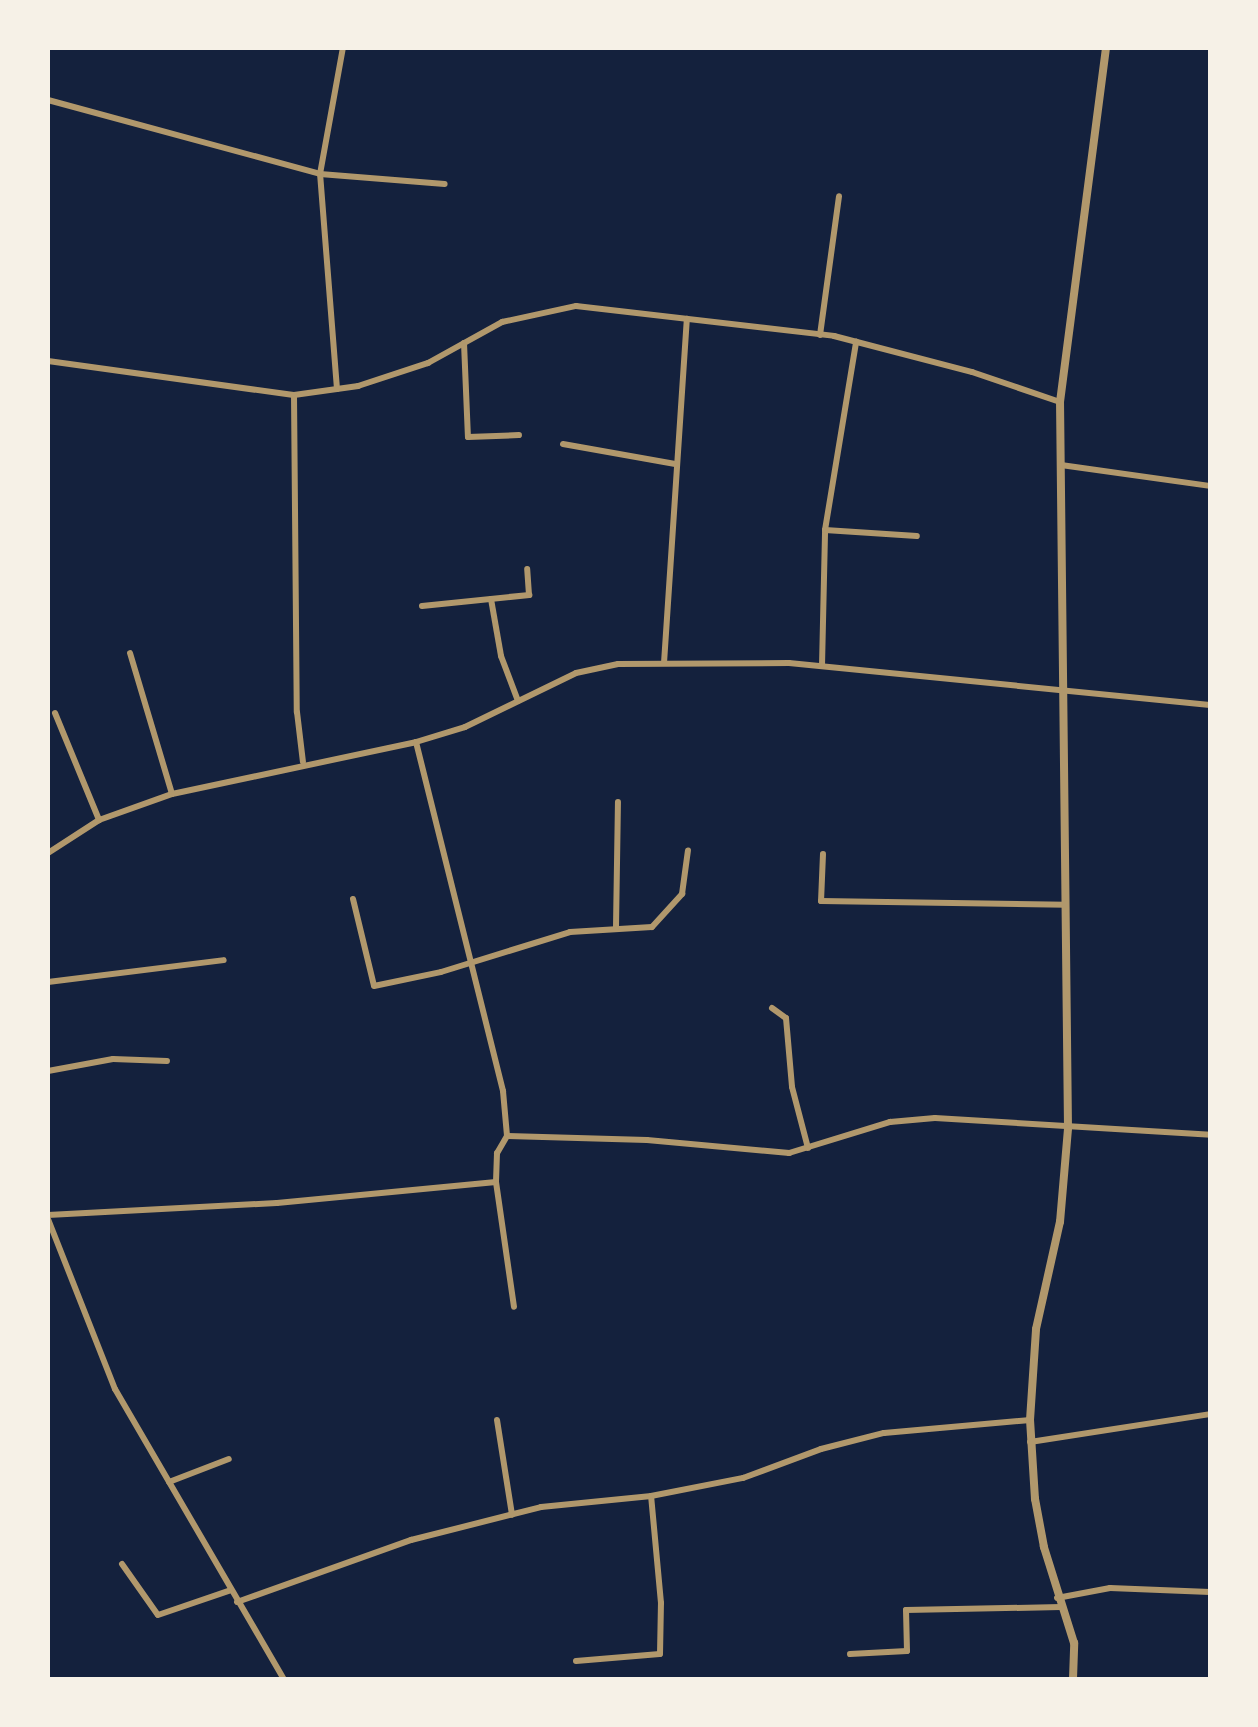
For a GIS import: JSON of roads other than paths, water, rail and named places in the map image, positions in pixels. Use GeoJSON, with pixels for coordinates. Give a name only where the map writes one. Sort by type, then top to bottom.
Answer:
{"type":"FeatureCollection","features":[{"type":"Feature","properties":{"kind":"street"},"geometry":{"type":"LineString","coordinates":[[1073,1679],[1074,1643],[1059,1602],[1035,1499],[1030,1420],[1036,1329],[1060,1222],[1068,1128],[1060,402],[1106,48]]}},
{"type":"Feature","properties":{"kind":"lane"},"geometry":{"type":"LineString","coordinates":[[337,389],[320,174],[343,48]]}},
{"type":"Feature","properties":{"kind":"lane"},"geometry":{"type":"LineString","coordinates":[[48,100],[320,174],[445,184]]}},
{"type":"Feature","properties":{"kind":"lane"},"geometry":{"type":"LineString","coordinates":[[820,335],[839,196]]}},
{"type":"Feature","properties":{"kind":"lane"},"geometry":{"type":"LineString","coordinates":[[48,361],[294,395],[337,389],[428,363],[502,322],[576,306],[856,342],[972,372],[1060,402]]}},
{"type":"Feature","properties":{"kind":"lane"},"geometry":{"type":"LineString","coordinates":[[664,663],[687,319]]}},
{"type":"Feature","properties":{"kind":"lane"},"geometry":{"type":"LineString","coordinates":[[822,666],[825,530],[856,342]]}},
{"type":"Feature","properties":{"kind":"lane"},"geometry":{"type":"LineString","coordinates":[[464,343],[468,437],[519,435]]}},
{"type":"Feature","properties":{"kind":"lane"},"geometry":{"type":"LineString","coordinates":[[294,395],[297,712],[303,762]]}},
{"type":"Feature","properties":{"kind":"lane"},"geometry":{"type":"LineString","coordinates":[[563,444],[675,464]]}},
{"type":"Feature","properties":{"kind":"lane"},"geometry":{"type":"LineString","coordinates":[[1061,465],[1210,486]]}},
{"type":"Feature","properties":{"kind":"lane"},"geometry":{"type":"LineString","coordinates":[[825,530],[917,536]]}},
{"type":"Feature","properties":{"kind":"lane"},"geometry":{"type":"LineString","coordinates":[[422,606],[529,595],[527,569]]}},
{"type":"Feature","properties":{"kind":"lane"},"geometry":{"type":"LineString","coordinates":[[491,599],[501,656],[518,701]]}},
{"type":"Feature","properties":{"kind":"lane"},"geometry":{"type":"LineString","coordinates":[[130,653],[172,794]]}},
{"type":"Feature","properties":{"kind":"lane"},"geometry":{"type":"LineString","coordinates":[[48,853],[99,820],[172,794],[303,762],[416,742],[518,701],[576,673],[664,663],[822,666],[1210,705]]}},
{"type":"Feature","properties":{"kind":"lane"},"geometry":{"type":"LineString","coordinates":[[55,713],[99,820]]}},
{"type":"Feature","properties":{"kind":"lane"},"geometry":{"type":"LineString","coordinates":[[416,742],[503,1091],[507,1136],[497,1153],[496,1182],[514,1307]]}},
{"type":"Feature","properties":{"kind":"lane"},"geometry":{"type":"LineString","coordinates":[[616,927],[618,802]]}},
{"type":"Feature","properties":{"kind":"lane"},"geometry":{"type":"LineString","coordinates":[[353,899],[374,986],[570,932],[652,927],[668,914],[682,894],[688,850]]}},
{"type":"Feature","properties":{"kind":"lane"},"geometry":{"type":"LineString","coordinates":[[823,854],[821,901],[1066,905]]}},
{"type":"Feature","properties":{"kind":"lane"},"geometry":{"type":"LineString","coordinates":[[48,982],[224,960]]}},
{"type":"Feature","properties":{"kind":"lane"},"geometry":{"type":"LineString","coordinates":[[772,1008],[786,1018],[792,1087],[808,1148]]}},
{"type":"Feature","properties":{"kind":"lane"},"geometry":{"type":"LineString","coordinates":[[48,1071],[113,1059],[167,1061]]}},
{"type":"Feature","properties":{"kind":"lane"},"geometry":{"type":"LineString","coordinates":[[507,1136],[647,1140],[789,1153],[890,1122],[935,1118],[1210,1135]]}},
{"type":"Feature","properties":{"kind":"lane"},"geometry":{"type":"LineString","coordinates":[[284,1679],[115,1389],[48,1217],[277,1203],[496,1182]]}},
{"type":"Feature","properties":{"kind":"lane"},"geometry":{"type":"LineString","coordinates":[[1030,1442],[1210,1414]]}},
{"type":"Feature","properties":{"kind":"lane"},"geometry":{"type":"LineString","coordinates":[[497,1420],[512,1515]]}},
{"type":"Feature","properties":{"kind":"lane"},"geometry":{"type":"LineString","coordinates":[[237,1602],[411,1540],[512,1515],[651,1496],[743,1478],[821,1449],[884,1433],[1030,1420]]}},
{"type":"Feature","properties":{"kind":"lane"},"geometry":{"type":"LineString","coordinates":[[169,1482],[229,1459]]}},
{"type":"Feature","properties":{"kind":"lane"},"geometry":{"type":"LineString","coordinates":[[576,1661],[660,1654],[661,1603],[651,1496]]}},
{"type":"Feature","properties":{"kind":"lane"},"geometry":{"type":"LineString","coordinates":[[122,1564],[158,1615],[231,1590]]}},
{"type":"Feature","properties":{"kind":"lane"},"geometry":{"type":"LineString","coordinates":[[850,1654],[907,1651],[906,1610],[1059,1602],[1110,1588],[1210,1592]]}}]}
